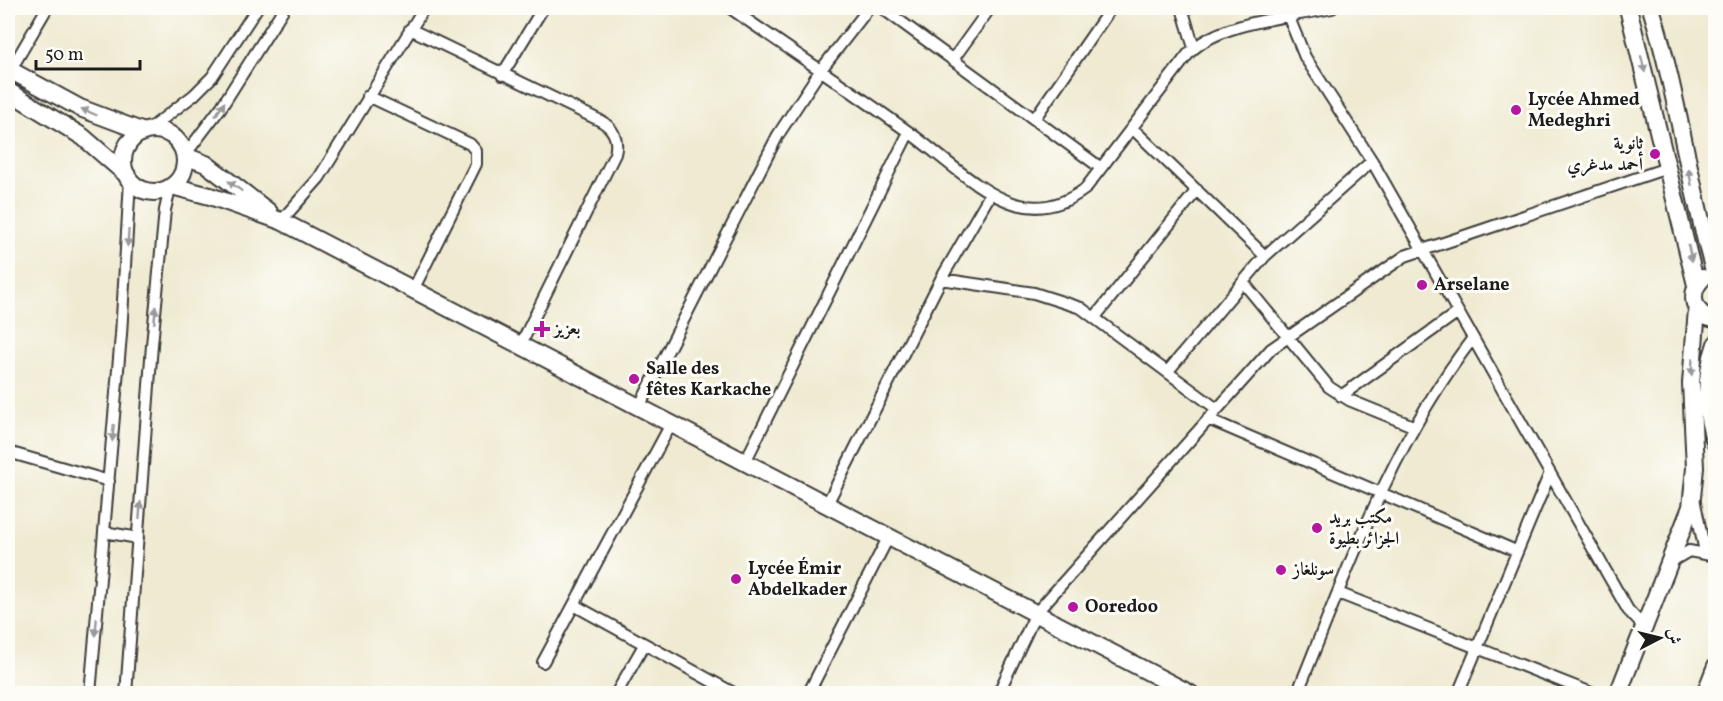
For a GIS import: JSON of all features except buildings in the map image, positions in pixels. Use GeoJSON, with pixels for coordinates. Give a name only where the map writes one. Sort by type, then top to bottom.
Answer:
{"type":"FeatureCollection","features":[{"type":"Feature","properties":{"kind":"main road"},"geometry":{"type":"LineString","coordinates":[[1628,8],[1696,285]]}},
{"type":"Feature","properties":{"kind":"main road"},"geometry":{"type":"LineString","coordinates":[[1618,693],[1690,507],[1694,488],[1691,383],[1697,309],[1693,297],[1696,285],[1701,279],[1715,274],[1692,189],[1674,91],[1652,8]]}},
{"type":"Feature","properties":{"kind":"main road"},"geometry":{"type":"LineString","coordinates":[[9,70],[80,108],[146,131],[157,130],[175,138],[185,156],[183,173],[171,187]]}},
{"type":"Feature","properties":{"kind":"main road"},"geometry":{"type":"LineString","coordinates":[[8,92],[83,137],[136,186],[153,192],[171,187],[210,196],[281,221],[1191,693]]}},
{"type":"Feature","properties":{"kind":"main road"},"geometry":{"type":"LineString","coordinates":[[128,178],[124,167],[126,150],[130,142],[146,131]]}},
{"type":"Feature","properties":{"kind":"main road"},"geometry":{"type":"LineString","coordinates":[[185,156],[206,164],[281,221]]}},
{"type":"Feature","properties":{"kind":"main road"},"geometry":{"type":"LineString","coordinates":[[1697,309],[1706,317],[1716,319]]}},
{"type":"Feature","properties":{"kind":"main road"},"geometry":{"type":"LineString","coordinates":[[1716,344],[1708,389],[1709,423],[1716,444]]}},
{"type":"Feature","properties":{"kind":"main road"},"geometry":{"type":"LineString","coordinates":[[1705,693],[1716,666]]}},
{"type":"Feature","properties":{"kind":"street"},"geometry":{"type":"LineString","coordinates":[[9,70],[46,8]]}},
{"type":"Feature","properties":{"kind":"street"},"geometry":{"type":"LineString","coordinates":[[146,131],[203,87],[257,8]]}},
{"type":"Feature","properties":{"kind":"street"},"geometry":{"type":"LineString","coordinates":[[185,156],[222,106],[284,8]]}},
{"type":"Feature","properties":{"kind":"street"},"geometry":{"type":"LineString","coordinates":[[281,221],[319,178],[424,8]]}},
{"type":"Feature","properties":{"kind":"street"},"geometry":{"type":"LineString","coordinates":[[502,75],[543,8]]}},
{"type":"Feature","properties":{"kind":"street"},"geometry":{"type":"LineString","coordinates":[[730,8],[909,132],[991,193],[1018,205],[1049,206],[1077,195],[1101,168],[1194,48],[1223,30],[1287,13],[1332,8]]}},
{"type":"Feature","properties":{"kind":"street"},"geometry":{"type":"LineString","coordinates":[[639,407],[778,135],[820,71],[869,8]]}},
{"type":"Feature","properties":{"kind":"street"},"geometry":{"type":"LineString","coordinates":[[882,8],[954,58],[1101,168]]}},
{"type":"Feature","properties":{"kind":"street"},"geometry":{"type":"LineString","coordinates":[[954,58],[990,8]]}},
{"type":"Feature","properties":{"kind":"street"},"geometry":{"type":"LineString","coordinates":[[1035,118],[1112,8]]}},
{"type":"Feature","properties":{"kind":"street"},"geometry":{"type":"LineString","coordinates":[[1182,8],[1194,48]]}},
{"type":"Feature","properties":{"kind":"street"},"geometry":{"type":"LineString","coordinates":[[1287,13],[1305,57],[1372,161],[1625,605],[1644,627]]}},
{"type":"Feature","properties":{"kind":"street"},"geometry":{"type":"LineString","coordinates":[[410,29],[604,123],[612,131],[616,142],[612,160],[520,346]]}},
{"type":"Feature","properties":{"kind":"street"},"geometry":{"type":"LineString","coordinates":[[368,96],[470,144],[476,151],[476,164],[413,290]]}},
{"type":"Feature","properties":{"kind":"street"},"geometry":{"type":"LineString","coordinates":[[1132,128],[1265,256]]}},
{"type":"Feature","properties":{"kind":"street"},"geometry":{"type":"LineString","coordinates":[[745,462],[909,132]]}},
{"type":"Feature","properties":{"kind":"street"},"geometry":{"type":"LineString","coordinates":[[1167,371],[1265,256],[1372,161]]}},
{"type":"Feature","properties":{"kind":"street"},"geometry":{"type":"LineString","coordinates":[[998,693],[1036,613],[1271,349],[1398,260],[1422,249],[1667,168]]}},
{"type":"Feature","properties":{"kind":"street"},"geometry":{"type":"LineString","coordinates":[[90,693],[129,222],[128,178]]}},
{"type":"Feature","properties":{"kind":"street"},"geometry":{"type":"LineString","coordinates":[[126,693],[152,345],[171,187]]}},
{"type":"Feature","properties":{"kind":"street"},"geometry":{"type":"LineString","coordinates":[[1095,317],[1197,190]]}},
{"type":"Feature","properties":{"kind":"street"},"geometry":{"type":"LineString","coordinates":[[827,504],[941,279],[991,193]]}},
{"type":"Feature","properties":{"kind":"street"},"geometry":{"type":"LineString","coordinates":[[941,279],[1050,296],[1095,317],[1217,409]]}},
{"type":"Feature","properties":{"kind":"street"},"geometry":{"type":"LineString","coordinates":[[1243,282],[1323,382],[1341,396],[1413,426]]}},
{"type":"Feature","properties":{"kind":"street"},"geometry":{"type":"LineString","coordinates":[[1341,396],[1458,312]]}},
{"type":"Feature","properties":{"kind":"street"},"geometry":{"type":"LineString","coordinates":[[1301,692],[1379,493],[1431,395],[1473,338]]}},
{"type":"Feature","properties":{"kind":"street"},"geometry":{"type":"LineString","coordinates":[[1208,419],[1516,551]]}},
{"type":"Feature","properties":{"kind":"street"},"geometry":{"type":"LineString","coordinates":[[543,662],[671,424]]}},
{"type":"Feature","properties":{"kind":"street"},"geometry":{"type":"LineString","coordinates":[[8,452],[109,481]]}},
{"type":"Feature","properties":{"kind":"street"},"geometry":{"type":"LineString","coordinates":[[1458,693],[1550,473]]}},
{"type":"Feature","properties":{"kind":"street"},"geometry":{"type":"LineString","coordinates":[[1669,564],[1681,553],[1710,554],[1694,488]]}},
{"type":"Feature","properties":{"kind":"street"},"geometry":{"type":"LineString","coordinates":[[104,532],[138,538]]}},
{"type":"Feature","properties":{"kind":"street"},"geometry":{"type":"LineString","coordinates":[[808,693],[889,536]]}},
{"type":"Feature","properties":{"kind":"street"},"geometry":{"type":"LineString","coordinates":[[1338,593],[1594,693]]}},
{"type":"Feature","properties":{"kind":"street"},"geometry":{"type":"LineString","coordinates":[[574,605],[735,693]]}},
{"type":"Feature","properties":{"kind":"street"},"geometry":{"type":"LineString","coordinates":[[616,693],[644,645]]}},
{"type":"Feature","properties":{"kind":"place","name":"Lycée Ahmed Medeghri"},"geometry":{"type":"Point","coordinates":[1516,110]}},
{"type":"Feature","properties":{"kind":"place","name":"ثانوية أحمد مدغري"},"geometry":{"type":"Point","coordinates":[1655,154]}},
{"type":"Feature","properties":{"kind":"place","name":"Arselane"},"geometry":{"type":"Point","coordinates":[1422,285]}},
{"type":"Feature","properties":{"kind":"place","name":"بعزيز"},"geometry":{"type":"Point","coordinates":[542,329]}},
{"type":"Feature","properties":{"kind":"place","name":"Salle des fêtes Karkache"},"geometry":{"type":"Point","coordinates":[634,379]}},
{"type":"Feature","properties":{"kind":"place","name":"مكتب بريد الجزائر بطيوة"},"geometry":{"type":"Point","coordinates":[1317,528]}},
{"type":"Feature","properties":{"kind":"place","name":"سونلغاز"},"geometry":{"type":"Point","coordinates":[1281,570]}},
{"type":"Feature","properties":{"kind":"place","name":"Lycée Émir Abdelkader"},"geometry":{"type":"Point","coordinates":[736,579]}},
{"type":"Feature","properties":{"kind":"place","name":"Ooredoo"},"geometry":{"type":"Point","coordinates":[1073,607]}}]}
